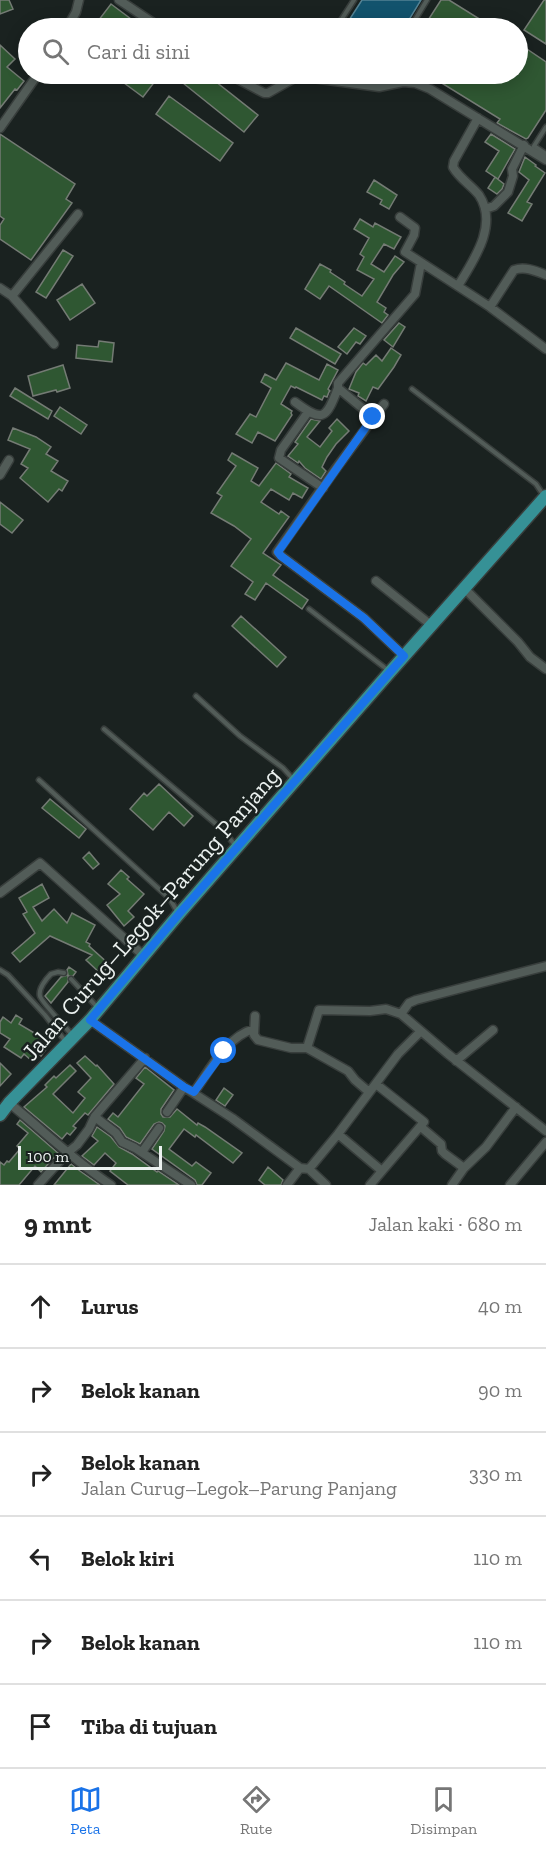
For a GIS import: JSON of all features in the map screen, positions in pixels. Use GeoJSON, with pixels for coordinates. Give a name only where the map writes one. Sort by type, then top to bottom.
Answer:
{"type":"FeatureCollection","features":[{"type":"Feature","properties":{"kind":"main road","name":"Jalan Curug–Legok–Parung Panjang"},"geometry":{"type":"LineString","coordinates":[[0,1115],[90,1020],[179,914],[545,497]]}},
{"type":"Feature","properties":{"kind":"street"},"geometry":{"type":"LineString","coordinates":[[73,18],[79,0]]}},
{"type":"Feature","properties":{"kind":"street"},"geometry":{"type":"LineString","coordinates":[[119,0],[146,18]]}},
{"type":"Feature","properties":{"kind":"street"},"geometry":{"type":"LineString","coordinates":[[0,129],[31,84]]}},
{"type":"Feature","properties":{"kind":"street"},"geometry":{"type":"LineString","coordinates":[[247,84],[268,93],[283,84]]}},
{"type":"Feature","properties":{"kind":"street"},"geometry":{"type":"LineString","coordinates":[[365,84],[379,87],[393,84]]}},
{"type":"Feature","properties":{"kind":"street"},"geometry":{"type":"LineString","coordinates":[[417,84],[430,89],[546,160]]}},
{"type":"Feature","properties":{"kind":"street"},"geometry":{"type":"LineString","coordinates":[[458,286],[481,246],[485,221],[485,209],[480,197],[453,167],[454,161],[478,118]]}},
{"type":"Feature","properties":{"kind":"street"},"geometry":{"type":"LineString","coordinates":[[485,209],[494,206],[508,192],[513,176],[513,166],[524,145]]}},
{"type":"Feature","properties":{"kind":"street"},"geometry":{"type":"LineString","coordinates":[[12,296],[78,214]]}},
{"type":"Feature","properties":{"kind":"street"},"geometry":{"type":"LineString","coordinates":[[400,217],[415,228],[405,252],[490,308],[546,350]]}},
{"type":"Feature","properties":{"kind":"street"},"geometry":{"type":"LineString","coordinates":[[295,402],[316,416],[326,411],[333,402],[338,383],[415,294],[421,263]]}},
{"type":"Feature","properties":{"kind":"street"},"geometry":{"type":"LineString","coordinates":[[490,308],[514,270],[528,269],[546,275]]}},
{"type":"Feature","properties":{"kind":"street"},"geometry":{"type":"LineString","coordinates":[[0,288],[12,296],[54,344]]}},
{"type":"Feature","properties":{"kind":"street"},"geometry":{"type":"LineString","coordinates":[[338,388],[373,417]]}},
{"type":"Feature","properties":{"kind":"street"},"geometry":{"type":"LineString","coordinates":[[384,404],[278,552],[364,618],[404,656]]}},
{"type":"Feature","properties":{"kind":"street"},"geometry":{"type":"LineString","coordinates":[[308,412],[281,450],[279,458],[323,488]]}},
{"type":"Feature","properties":{"kind":"street"},"geometry":{"type":"LineString","coordinates":[[0,476],[9,460]]}},
{"type":"Feature","properties":{"kind":"street"},"geometry":{"type":"LineString","coordinates":[[376,581],[431,625]]}},
{"type":"Feature","properties":{"kind":"street"},"geometry":{"type":"LineString","coordinates":[[465,590],[518,642],[530,657],[546,669]]}},
{"type":"Feature","properties":{"kind":"street"},"geometry":{"type":"LineString","coordinates":[[0,893],[40,863],[144,956]]}},
{"type":"Feature","properties":{"kind":"street"},"geometry":{"type":"LineString","coordinates":[[401,1014],[409,1003],[417,1000],[546,966]]}},
{"type":"Feature","properties":{"kind":"street"},"geometry":{"type":"LineString","coordinates":[[307,1048],[319,1011],[386,1009],[401,1014],[546,1131]]}},
{"type":"Feature","properties":{"kind":"street"},"geometry":{"type":"LineString","coordinates":[[255,1016],[255,1038],[258,1040],[291,1048],[307,1048],[348,1071],[369,1092]]}},
{"type":"Feature","properties":{"kind":"street"},"geometry":{"type":"LineString","coordinates":[[90,1020],[326,1185]]}},
{"type":"Feature","properties":{"kind":"street"},"geometry":{"type":"LineString","coordinates":[[194,1092],[224,1051],[245,1032],[254,1029]]}},
{"type":"Feature","properties":{"kind":"street"},"geometry":{"type":"LineString","coordinates":[[456,1060],[493,1030]]}},
{"type":"Feature","properties":{"kind":"street"},"geometry":{"type":"LineString","coordinates":[[287,1185],[338,1134],[398,1054],[421,1031]]}},
{"type":"Feature","properties":{"kind":"street"},"geometry":{"type":"LineString","coordinates":[[38,1185],[77,1145],[89,1129],[94,1117],[146,1058]]}},
{"type":"Feature","properties":{"kind":"street"},"geometry":{"type":"LineString","coordinates":[[370,1185],[424,1122],[376,1084]]}},
{"type":"Feature","properties":{"kind":"street"},"geometry":{"type":"LineString","coordinates":[[167,1112],[184,1087]]}},
{"type":"Feature","properties":{"kind":"street"},"geometry":{"type":"LineString","coordinates":[[9,1103],[47,1133],[100,1182],[111,1185]]}},
{"type":"Feature","properties":{"kind":"street"},"geometry":{"type":"LineString","coordinates":[[452,1185],[486,1147],[516,1107]]}},
{"type":"Feature","properties":{"kind":"street"},"geometry":{"type":"LineString","coordinates":[[94,1117],[116,1133],[122,1142],[142,1152],[191,1185]]}},
{"type":"Feature","properties":{"kind":"street"},"geometry":{"type":"LineString","coordinates":[[421,1127],[441,1144],[443,1152],[465,1168]]}},
{"type":"Feature","properties":{"kind":"street"},"geometry":{"type":"LineString","coordinates":[[142,1152],[159,1128]]}},
{"type":"Feature","properties":{"kind":"street"},"geometry":{"type":"LineString","coordinates":[[338,1134],[382,1171]]}},
{"type":"Feature","properties":{"kind":"street"},"geometry":{"type":"LineString","coordinates":[[510,1185],[546,1142]]}},
{"type":"Feature","properties":{"kind":"lane"},"geometry":{"type":"LineString","coordinates":[[342,18],[354,0]]}},
{"type":"Feature","properties":{"kind":"lane"},"geometry":{"type":"LineString","coordinates":[[416,18],[427,0]]}},
{"type":"Feature","properties":{"kind":"lane"},"geometry":{"type":"LineString","coordinates":[[546,127],[534,146],[546,154]]}},
{"type":"Feature","properties":{"kind":"lane"},"geometry":{"type":"LineString","coordinates":[[412,390],[536,484],[545,497]]}},
{"type":"Feature","properties":{"kind":"lane"},"geometry":{"type":"LineString","coordinates":[[309,609],[390,672]]}},
{"type":"Feature","properties":{"kind":"lane"},"geometry":{"type":"LineString","coordinates":[[196,696],[240,736],[283,768],[295,782]]}},
{"type":"Feature","properties":{"kind":"lane"},"geometry":{"type":"LineString","coordinates":[[104,729],[222,829],[237,848]]}},
{"type":"Feature","properties":{"kind":"lane"},"geometry":{"type":"LineString","coordinates":[[39,780],[170,899],[179,914]]}},
{"type":"Feature","properties":{"kind":"lane"},"geometry":{"type":"LineString","coordinates":[[0,970],[8,975],[71,1041]]}},
{"type":"Feature","properties":{"kind":"lane"},"geometry":{"type":"LineString","coordinates":[[64,973],[54,973],[49,976],[41,988],[40,998],[71,1041]]}},
{"type":"Feature","properties":{"kind":"lane"},"geometry":{"type":"LineString","coordinates":[[71,979],[99,1009]]}},
{"type":"Feature","properties":{"kind":"water"},"geometry":{"type":"Polygon","coordinates":[[[362,0],[421,0],[410,18],[350,18],[362,0]]]}},
{"type":"Feature","properties":{"kind":"building"},"geometry":{"type":"Polygon","coordinates":[[[0,0],[9,0],[13,9],[0,14],[0,0]]]}},
{"type":"Feature","properties":{"kind":"building"},"geometry":{"type":"Polygon","coordinates":[[[441,0],[449,0],[478,18],[429,18],[441,0]]]}},
{"type":"Feature","properties":{"kind":"building"},"geometry":{"type":"Polygon","coordinates":[[[546,0],[546,44],[528,33],[528,24],[546,0]]]}},
{"type":"Feature","properties":{"kind":"building"},"geometry":{"type":"Polygon","coordinates":[[[111,4],[130,18],[100,18],[111,4]]]}},
{"type":"Feature","properties":{"kind":"building"},"geometry":{"type":"Polygon","coordinates":[[[0,45],[15,59],[7,67],[18,76],[18,84],[22,84],[0,108],[0,45]]]}},
{"type":"Feature","properties":{"kind":"building"},"geometry":{"type":"Polygon","coordinates":[[[528,50],[546,62],[546,110],[526,139],[497,123],[500,119],[443,84],[528,84],[528,50]]]}},
{"type":"Feature","properties":{"kind":"building"},"geometry":{"type":"Polygon","coordinates":[[[125,84],[153,84],[143,97],[125,84]]]}},
{"type":"Feature","properties":{"kind":"building"},"geometry":{"type":"Polygon","coordinates":[[[184,84],[219,84],[258,115],[244,132],[184,84]]]}},
{"type":"Feature","properties":{"kind":"building"},"geometry":{"type":"Polygon","coordinates":[[[169,96],[233,143],[220,161],[156,114],[169,96]]]}},
{"type":"Feature","properties":{"kind":"building"},"geometry":{"type":"Polygon","coordinates":[[[0,134],[75,184],[66,199],[72,203],[31,260],[0,239],[0,225],[4,219],[0,216],[0,134]]]}},
{"type":"Feature","properties":{"kind":"building"},"geometry":{"type":"Polygon","coordinates":[[[491,134],[515,149],[498,179],[486,171],[499,151],[485,142],[491,134]]]}},
{"type":"Feature","properties":{"kind":"building"},"geometry":{"type":"Polygon","coordinates":[[[525,157],[545,173],[527,202],[532,204],[522,221],[508,213],[529,180],[519,172],[525,157]]]}},
{"type":"Feature","properties":{"kind":"building"},"geometry":{"type":"Polygon","coordinates":[[[495,177],[504,184],[497,194],[488,188],[495,177]]]}},
{"type":"Feature","properties":{"kind":"building"},"geometry":{"type":"Polygon","coordinates":[[[374,180],[397,195],[389,209],[380,204],[382,200],[367,192],[374,180]]]}},
{"type":"Feature","properties":{"kind":"building"},"geometry":{"type":"Polygon","coordinates":[[[360,219],[373,227],[375,223],[401,237],[394,249],[384,244],[371,264],[384,272],[395,256],[404,262],[393,275],[377,302],[386,308],[384,312],[388,315],[382,323],[329,286],[320,299],[305,289],[320,264],[331,270],[330,272],[345,282],[344,284],[362,296],[374,279],[357,270],[364,257],[360,254],[369,238],[354,229],[360,219]]]}},
{"type":"Feature","properties":{"kind":"building"},"geometry":{"type":"Polygon","coordinates":[[[63,250],[73,256],[46,298],[36,292],[63,250]]]}},
{"type":"Feature","properties":{"kind":"building"},"geometry":{"type":"Polygon","coordinates":[[[82,284],[95,303],[70,320],[57,300],[82,284]]]}},
{"type":"Feature","properties":{"kind":"building"},"geometry":{"type":"Polygon","coordinates":[[[399,323],[405,327],[393,347],[384,340],[399,323]]]}},
{"type":"Feature","properties":{"kind":"building"},"geometry":{"type":"Polygon","coordinates":[[[296,328],[341,354],[335,364],[290,338],[296,328]]]}},
{"type":"Feature","properties":{"kind":"building"},"geometry":{"type":"Polygon","coordinates":[[[354,328],[366,336],[360,344],[356,342],[347,354],[338,347],[354,328]]]}},
{"type":"Feature","properties":{"kind":"building"},"geometry":{"type":"Polygon","coordinates":[[[99,341],[114,343],[112,362],[76,358],[77,345],[98,347],[99,341]]]}},
{"type":"Feature","properties":{"kind":"building"},"geometry":{"type":"Polygon","coordinates":[[[391,348],[401,355],[378,389],[373,387],[366,401],[358,396],[359,393],[349,389],[356,372],[363,363],[366,365],[376,355],[382,361],[391,348]]]}},
{"type":"Feature","properties":{"kind":"building"},"geometry":{"type":"Polygon","coordinates":[[[286,363],[319,380],[327,364],[338,370],[328,389],[330,391],[327,397],[324,396],[322,400],[291,386],[281,404],[292,411],[292,415],[275,441],[258,432],[252,443],[236,434],[250,414],[256,417],[271,388],[261,382],[265,374],[276,380],[286,363]]]}},
{"type":"Feature","properties":{"kind":"building"},"geometry":{"type":"Polygon","coordinates":[[[63,365],[70,388],[33,396],[28,376],[63,365]]]}},
{"type":"Feature","properties":{"kind":"building"},"geometry":{"type":"Polygon","coordinates":[[[15,388],[52,411],[48,419],[10,396],[15,388]]]}},
{"type":"Feature","properties":{"kind":"building"},"geometry":{"type":"Polygon","coordinates":[[[60,407],[87,425],[81,434],[54,416],[60,407]]]}},
{"type":"Feature","properties":{"kind":"building"},"geometry":{"type":"Polygon","coordinates":[[[311,419],[320,421],[307,437],[320,447],[332,431],[329,428],[337,419],[349,431],[327,457],[322,467],[326,471],[321,479],[299,461],[298,463],[288,456],[298,444],[295,442],[311,419]]]}},
{"type":"Feature","properties":{"kind":"building"},"geometry":{"type":"Polygon","coordinates":[[[13,428],[36,437],[51,447],[46,454],[58,461],[51,471],[68,481],[62,491],[59,489],[48,502],[20,478],[28,468],[21,464],[30,449],[8,440],[13,428]]]}},
{"type":"Feature","properties":{"kind":"building"},"geometry":{"type":"Polygon","coordinates":[[[232,453],[258,468],[251,481],[259,486],[276,463],[291,474],[289,477],[308,488],[302,498],[293,493],[289,500],[271,489],[261,502],[279,514],[281,511],[289,517],[263,553],[281,565],[273,575],[308,600],[302,609],[266,583],[255,600],[245,594],[253,582],[231,566],[251,539],[211,513],[222,496],[217,493],[236,466],[228,460],[232,453]]]}},
{"type":"Feature","properties":{"kind":"building"},"geometry":{"type":"Polygon","coordinates":[[[0,502],[23,520],[12,533],[0,524],[0,502]]]}},
{"type":"Feature","properties":{"kind":"building"},"geometry":{"type":"Polygon","coordinates":[[[241,616],[286,657],[277,667],[232,626],[241,616]]]}},
{"type":"Feature","properties":{"kind":"building"},"geometry":{"type":"Polygon","coordinates":[[[159,784],[193,816],[184,826],[169,812],[153,830],[130,809],[144,793],[147,796],[159,784]]]}},
{"type":"Feature","properties":{"kind":"building"},"geometry":{"type":"Polygon","coordinates":[[[50,799],[86,829],[79,838],[42,808],[50,799]]]}},
{"type":"Feature","properties":{"kind":"building"},"geometry":{"type":"Polygon","coordinates":[[[89,852],[99,864],[93,869],[83,858],[89,852]]]}},
{"type":"Feature","properties":{"kind":"building"},"geometry":{"type":"Polygon","coordinates":[[[121,870],[129,877],[127,879],[144,894],[128,911],[134,917],[124,926],[107,905],[120,894],[108,884],[121,870]]]}},
{"type":"Feature","properties":{"kind":"building"},"geometry":{"type":"Polygon","coordinates":[[[42,884],[49,898],[33,907],[42,921],[54,909],[67,923],[72,913],[95,925],[86,942],[110,965],[101,974],[86,960],[92,955],[50,936],[20,962],[12,953],[35,933],[23,914],[27,912],[19,898],[42,884]]]}},
{"type":"Feature","properties":{"kind":"building"},"geometry":{"type":"Polygon","coordinates":[[[69,967],[76,972],[73,976],[68,976],[68,982],[51,1003],[45,996],[61,977],[68,975],[69,967]]]}},
{"type":"Feature","properties":{"kind":"building"},"geometry":{"type":"Polygon","coordinates":[[[16,1015],[22,1019],[19,1024],[51,1043],[33,1062],[24,1054],[21,1058],[4,1047],[10,1039],[0,1033],[0,1022],[3,1017],[11,1023],[16,1015]]]}},
{"type":"Feature","properties":{"kind":"building"},"geometry":{"type":"Polygon","coordinates":[[[85,1056],[97,1065],[114,1084],[88,1115],[85,1113],[73,1126],[76,1128],[70,1135],[67,1133],[62,1139],[24,1107],[47,1087],[45,1085],[54,1076],[56,1078],[70,1065],[76,1071],[53,1094],[73,1113],[85,1098],[78,1092],[91,1078],[77,1063],[85,1056]]]}},
{"type":"Feature","properties":{"kind":"building"},"geometry":{"type":"Polygon","coordinates":[[[0,1063],[11,1074],[0,1086],[0,1063]]]}},
{"type":"Feature","properties":{"kind":"building"},"geometry":{"type":"Polygon","coordinates":[[[145,1067],[174,1090],[161,1109],[163,1117],[170,1117],[177,1109],[197,1125],[198,1123],[205,1127],[242,1153],[233,1163],[196,1135],[195,1137],[184,1129],[169,1149],[192,1166],[196,1162],[211,1173],[202,1185],[197,1185],[195,1180],[152,1149],[164,1131],[165,1126],[162,1123],[154,1124],[140,1144],[126,1137],[120,1128],[108,1119],[113,1113],[118,1117],[144,1084],[136,1078],[145,1067]]]}},
{"type":"Feature","properties":{"kind":"building"},"geometry":{"type":"Polygon","coordinates":[[[224,1088],[233,1095],[225,1106],[216,1100],[224,1088]]]}},
{"type":"Feature","properties":{"kind":"building"},"geometry":{"type":"Polygon","coordinates":[[[20,1120],[58,1153],[41,1172],[35,1166],[19,1185],[0,1185],[0,1162],[4,1165],[7,1161],[9,1162],[20,1149],[17,1146],[28,1133],[17,1124],[20,1120]]]}},
{"type":"Feature","properties":{"kind":"building"},"geometry":{"type":"Polygon","coordinates":[[[97,1127],[111,1137],[119,1147],[179,1185],[128,1185],[110,1171],[116,1163],[105,1153],[94,1165],[82,1156],[98,1141],[92,1136],[97,1127]]]}},
{"type":"Feature","properties":{"kind":"building"},"geometry":{"type":"Polygon","coordinates":[[[71,1164],[80,1171],[100,1185],[54,1185],[71,1164]]]}},
{"type":"Feature","properties":{"kind":"building"},"geometry":{"type":"Polygon","coordinates":[[[268,1167],[283,1180],[281,1185],[265,1185],[259,1180],[268,1167]]]}},
{"type":"Feature","properties":{"kind":"route"},"geometry":{"type":"LineString","coordinates":[[224,1051],[194,1092],[159,1070],[146,1058],[90,1020],[179,914],[404,656],[364,618],[278,552],[373,417]]}}]}
